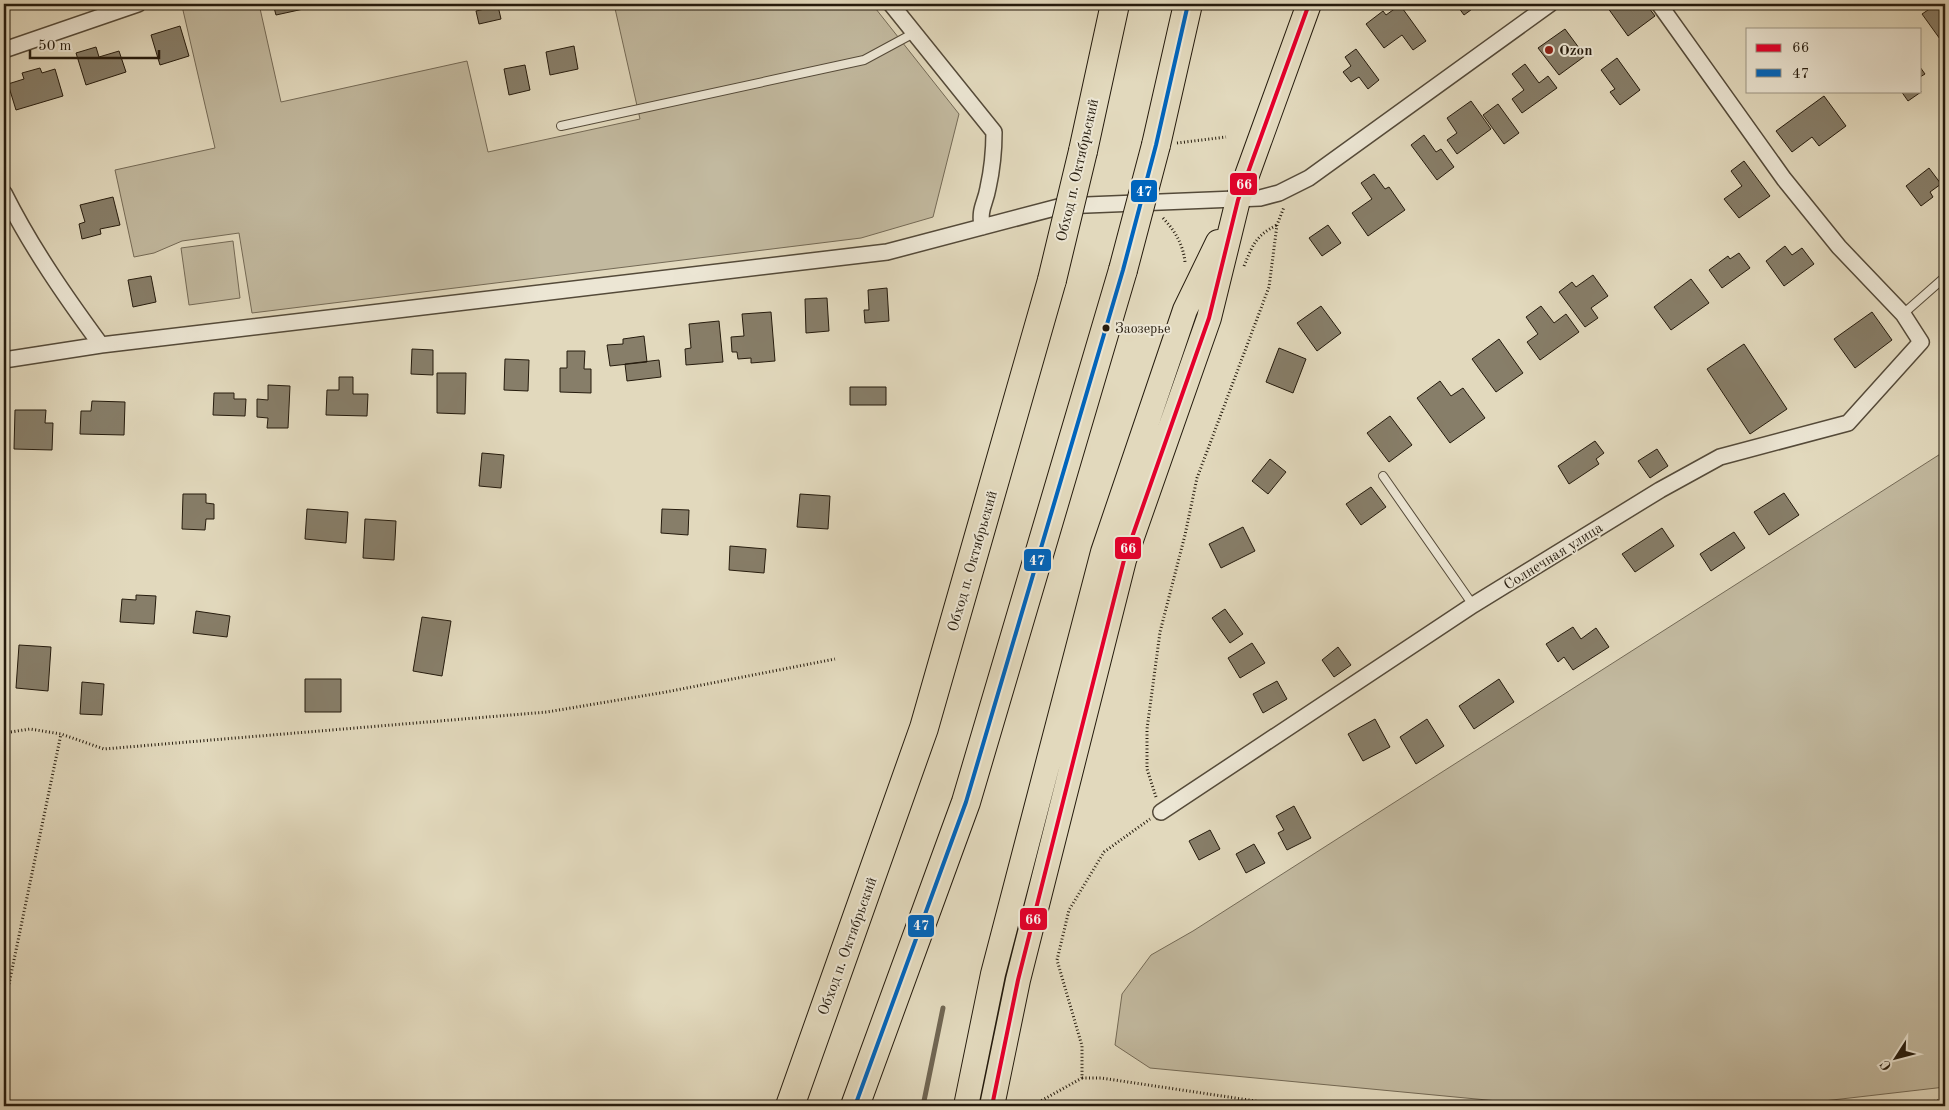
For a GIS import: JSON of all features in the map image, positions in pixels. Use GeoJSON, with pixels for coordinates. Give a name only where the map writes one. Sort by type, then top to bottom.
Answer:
{"type":"FeatureCollection","features":[{"type":"Feature","properties":{"kind":"highway","name":"Обход п. Октябрьский"},"geometry":{"type":"LineString","coordinates":[[790,1106],[924,728],[1052,280],[1115,4]]}},
{"type":"Feature","properties":{"kind":"highway"},"geometry":{"type":"LineString","coordinates":[[855,1106],[966,802],[1123,270],[1156,145],[1188,4]]}},
{"type":"Feature","properties":{"kind":"main road"},"geometry":{"type":"LineString","coordinates":[[966,1106],[993,974],[1103,552],[1185,310],[1238,200],[1309,4]]}},
{"type":"Feature","properties":{"kind":"main road"},"geometry":{"type":"LineString","coordinates":[[992,1106],[1018,980],[1124,560],[1209,318],[1238,200]]}},
{"type":"Feature","properties":{"kind":"street"},"geometry":{"type":"LineString","coordinates":[[4,50],[138,4]]}},
{"type":"Feature","properties":{"kind":"street"},"geometry":{"type":"LineString","coordinates":[[891,4],[994,132],[994,150],[988,189],[980,214],[982,226]]}},
{"type":"Feature","properties":{"kind":"street"},"geometry":{"type":"LineString","coordinates":[[4,360],[101,345],[887,252],[1053,207],[1260,198],[1294,186],[1353,147],[1550,4]]}},
{"type":"Feature","properties":{"kind":"street"},"geometry":{"type":"LineString","coordinates":[[1659,4],[1784,179],[1839,247],[1903,314]]}},
{"type":"Feature","properties":{"kind":"street"},"geometry":{"type":"LineString","coordinates":[[4,193],[21,227],[64,296],[101,345]]}},
{"type":"Feature","properties":{"kind":"street","name":"Солнечная улица"},"geometry":{"type":"LineString","coordinates":[[1161,812],[1473,605],[1660,490],[1720,457],[1848,423],[1921,342],[1903,314]]}},
{"type":"Feature","properties":{"kind":"lane"},"geometry":{"type":"LineString","coordinates":[[561,126],[864,60],[914,33]]}},
{"type":"Feature","properties":{"kind":"lane"},"geometry":{"type":"LineString","coordinates":[[1903,314],[1945,277]]}},
{"type":"Feature","properties":{"kind":"lane"},"geometry":{"type":"LineString","coordinates":[[1383,476],[1473,605]]}},
{"type":"Feature","properties":{"kind":"path"},"geometry":{"type":"LineString","coordinates":[[1156,145],[1226,137]]}},
{"type":"Feature","properties":{"kind":"path"},"geometry":{"type":"LineString","coordinates":[[1082,1078],[1082,1046],[1057,960],[1069,910],[1104,852],[1161,812],[1147,769],[1147,729],[1160,632],[1185,535],[1197,478],[1269,288],[1277,225],[1294,186]]}},
{"type":"Feature","properties":{"kind":"path"},"geometry":{"type":"LineString","coordinates":[[1147,203],[1173,229],[1181,244],[1186,260],[1185,269]]}},
{"type":"Feature","properties":{"kind":"path"},"geometry":{"type":"LineString","coordinates":[[4,733],[30,730],[60,734],[104,749],[547,712],[666,692],[835,658]]}},
{"type":"Feature","properties":{"kind":"path"},"geometry":{"type":"LineString","coordinates":[[4,1008],[60,734]]}},
{"type":"Feature","properties":{"kind":"path"},"geometry":{"type":"LineString","coordinates":[[1038,1106],[1040,1102],[1082,1078],[1101,1078],[1269,1103],[1378,1106]]}},
{"type":"Feature","properties":{"kind":"path"},"geometry":{"type":"LineString","coordinates":[[1899,1106],[1945,1100]]}},
{"type":"Feature","properties":{"kind":"shaded area"},"geometry":{"type":"Polygon","coordinates":[[[188,4],[259,4],[281,102],[467,61],[488,152],[640,119],[614,4],[872,4],[959,114],[933,217],[861,238],[252,313],[239,233],[182,241],[154,253],[134,257],[115,170],[215,148],[182,6],[188,4]]]}},
{"type":"Feature","properties":{"kind":"shaded area"},"geometry":{"type":"Polygon","coordinates":[[[233,241],[240,298],[189,305],[181,248],[233,241]]]}},
{"type":"Feature","properties":{"kind":"shaded area"},"geometry":{"type":"Polygon","coordinates":[[[1945,451],[1945,1087],[1789,1105],[1550,1106],[1150,1068],[1115,1045],[1122,994],[1151,955],[1193,931],[1945,451]]]}},
{"type":"Feature","properties":{"kind":"building"},"geometry":{"type":"Polygon","coordinates":[[[273,4],[306,4],[308,8],[276,15],[273,4]]]}},
{"type":"Feature","properties":{"kind":"building"},"geometry":{"type":"Polygon","coordinates":[[[1456,4],[1479,4],[1464,15],[1456,4]]]}},
{"type":"Feature","properties":{"kind":"building"},"geometry":{"type":"Polygon","coordinates":[[[1605,4],[1646,4],[1655,16],[1628,36],[1605,4]]]}},
{"type":"Feature","properties":{"kind":"building"},"geometry":{"type":"Polygon","coordinates":[[[1937,4],[1945,4],[1945,46],[1922,14],[1937,4]]]}},
{"type":"Feature","properties":{"kind":"building"},"geometry":{"type":"Polygon","coordinates":[[[1400,5],[1426,41],[1413,50],[1402,35],[1384,48],[1366,24],[1383,11],[1386,15],[1400,5]]]}},
{"type":"Feature","properties":{"kind":"building"},"geometry":{"type":"Polygon","coordinates":[[[498,6],[501,19],[479,24],[476,11],[498,6]]]}},
{"type":"Feature","properties":{"kind":"building"},"geometry":{"type":"Polygon","coordinates":[[[180,26],[189,56],[160,65],[151,35],[180,26]]]}},
{"type":"Feature","properties":{"kind":"building"},"geometry":{"type":"Polygon","coordinates":[[[1565,29],[1585,56],[1559,75],[1538,48],[1565,29]]]}},
{"type":"Feature","properties":{"kind":"building"},"geometry":{"type":"Polygon","coordinates":[[[574,46],[578,69],[550,75],[546,52],[574,46]]]}},
{"type":"Feature","properties":{"kind":"building"},"geometry":{"type":"Polygon","coordinates":[[[96,47],[99,57],[119,51],[126,72],[86,85],[76,53],[96,47]]]}},
{"type":"Feature","properties":{"kind":"building"},"geometry":{"type":"Polygon","coordinates":[[[1356,49],[1379,80],[1368,89],[1359,77],[1351,82],[1343,72],[1351,66],[1345,57],[1356,49]]]}},
{"type":"Feature","properties":{"kind":"building"},"geometry":{"type":"Polygon","coordinates":[[[1617,58],[1640,90],[1620,105],[1610,92],[1615,89],[1601,70],[1617,58]]]}},
{"type":"Feature","properties":{"kind":"building"},"geometry":{"type":"Polygon","coordinates":[[[1525,64],[1539,83],[1548,76],[1557,88],[1522,113],[1512,99],[1524,90],[1512,74],[1525,64]]]}},
{"type":"Feature","properties":{"kind":"building"},"geometry":{"type":"Polygon","coordinates":[[[525,65],[530,90],[509,95],[504,69],[525,65]]]}},
{"type":"Feature","properties":{"kind":"building"},"geometry":{"type":"Polygon","coordinates":[[[40,68],[42,73],[55,69],[63,96],[16,110],[8,84],[24,79],[22,73],[40,68]]]}},
{"type":"Feature","properties":{"kind":"building"},"geometry":{"type":"Polygon","coordinates":[[[1902,92],[1921,92],[1908,101],[1902,92]]]}},
{"type":"Feature","properties":{"kind":"building"},"geometry":{"type":"Polygon","coordinates":[[[1824,96],[1846,126],[1819,146],[1812,137],[1792,152],[1776,131],[1824,96]]]}},
{"type":"Feature","properties":{"kind":"building"},"geometry":{"type":"Polygon","coordinates":[[[1471,101],[1491,129],[1457,154],[1447,140],[1457,133],[1447,118],[1471,101]]]}},
{"type":"Feature","properties":{"kind":"building"},"geometry":{"type":"Polygon","coordinates":[[[1498,104],[1519,133],[1504,144],[1483,115],[1498,104]]]}},
{"type":"Feature","properties":{"kind":"building"},"geometry":{"type":"Polygon","coordinates":[[[1424,135],[1436,152],[1441,149],[1454,167],[1437,180],[1411,145],[1424,135]]]}},
{"type":"Feature","properties":{"kind":"building"},"geometry":{"type":"Polygon","coordinates":[[[1744,161],[1770,196],[1739,218],[1724,199],[1742,186],[1731,171],[1744,161]]]}},
{"type":"Feature","properties":{"kind":"building"},"geometry":{"type":"Polygon","coordinates":[[[1929,168],[1941,184],[1930,192],[1933,197],[1921,206],[1906,186],[1929,168]]]}},
{"type":"Feature","properties":{"kind":"building"},"geometry":{"type":"Polygon","coordinates":[[[1374,174],[1385,189],[1389,187],[1405,210],[1368,236],[1352,213],[1372,199],[1361,183],[1374,174]]]}},
{"type":"Feature","properties":{"kind":"building"},"geometry":{"type":"Polygon","coordinates":[[[113,197],[120,225],[100,229],[101,234],[82,239],[79,224],[85,222],[80,205],[113,197]]]}},
{"type":"Feature","properties":{"kind":"building"},"geometry":{"type":"Polygon","coordinates":[[[1328,225],[1341,243],[1322,256],[1309,238],[1328,225]]]}},
{"type":"Feature","properties":{"kind":"building"},"geometry":{"type":"Polygon","coordinates":[[[1785,246],[1792,255],[1802,248],[1814,264],[1784,286],[1766,261],[1785,246]]]}},
{"type":"Feature","properties":{"kind":"building"},"geometry":{"type":"Polygon","coordinates":[[[1739,253],[1750,268],[1722,288],[1709,270],[1728,256],[1730,259],[1739,253]]]}},
{"type":"Feature","properties":{"kind":"building"},"geometry":{"type":"Polygon","coordinates":[[[1593,275],[1608,296],[1591,308],[1598,318],[1585,327],[1559,292],[1572,282],[1576,287],[1593,275]]]}},
{"type":"Feature","properties":{"kind":"building"},"geometry":{"type":"Polygon","coordinates":[[[151,276],[156,302],[133,307],[128,280],[151,276]]]}},
{"type":"Feature","properties":{"kind":"building"},"geometry":{"type":"Polygon","coordinates":[[[1691,279],[1709,303],[1671,330],[1654,307],[1691,279]]]}},
{"type":"Feature","properties":{"kind":"building"},"geometry":{"type":"Polygon","coordinates":[[[887,288],[889,321],[865,323],[864,310],[869,310],[868,290],[887,288]]]}},
{"type":"Feature","properties":{"kind":"building"},"geometry":{"type":"Polygon","coordinates":[[[827,298],[829,331],[806,333],[805,299],[827,298]]]}},
{"type":"Feature","properties":{"kind":"building"},"geometry":{"type":"Polygon","coordinates":[[[1321,306],[1341,333],[1317,351],[1297,323],[1321,306]]]}},
{"type":"Feature","properties":{"kind":"building"},"geometry":{"type":"Polygon","coordinates":[[[1541,306],[1554,323],[1566,314],[1579,332],[1540,360],[1527,342],[1538,334],[1526,317],[1541,306]]]}},
{"type":"Feature","properties":{"kind":"building"},"geometry":{"type":"Polygon","coordinates":[[[771,312],[775,361],[751,363],[751,358],[738,359],[737,352],[732,352],[731,337],[744,336],[742,314],[771,312]]]}},
{"type":"Feature","properties":{"kind":"building"},"geometry":{"type":"Polygon","coordinates":[[[1872,312],[1892,340],[1855,368],[1834,339],[1872,312]]]}},
{"type":"Feature","properties":{"kind":"building"},"geometry":{"type":"Polygon","coordinates":[[[719,321],[723,362],[686,365],[685,349],[691,348],[689,324],[719,321]]]}},
{"type":"Feature","properties":{"kind":"building"},"geometry":{"type":"Polygon","coordinates":[[[644,336],[647,362],[610,366],[607,345],[623,344],[623,339],[644,336]]]}},
{"type":"Feature","properties":{"kind":"building"},"geometry":{"type":"Polygon","coordinates":[[[1499,339],[1523,373],[1496,392],[1472,359],[1499,339]]]}},
{"type":"Feature","properties":{"kind":"building"},"geometry":{"type":"Polygon","coordinates":[[[1744,344],[1787,409],[1750,434],[1707,369],[1744,344]]]}},
{"type":"Feature","properties":{"kind":"building"},"geometry":{"type":"Polygon","coordinates":[[[1279,348],[1306,359],[1293,393],[1266,382],[1279,348]]]}},
{"type":"Feature","properties":{"kind":"building"},"geometry":{"type":"Polygon","coordinates":[[[412,349],[433,350],[433,375],[411,374],[412,349]]]}},
{"type":"Feature","properties":{"kind":"building"},"geometry":{"type":"Polygon","coordinates":[[[567,351],[585,351],[584,369],[591,369],[591,393],[560,392],[560,368],[567,368],[567,351]]]}},
{"type":"Feature","properties":{"kind":"building"},"geometry":{"type":"Polygon","coordinates":[[[505,359],[529,360],[528,391],[504,390],[505,359]]]}},
{"type":"Feature","properties":{"kind":"building"},"geometry":{"type":"Polygon","coordinates":[[[659,360],[661,377],[627,381],[625,364],[659,360]]]}},
{"type":"Feature","properties":{"kind":"building"},"geometry":{"type":"Polygon","coordinates":[[[437,373],[466,373],[465,414],[437,413],[437,373]]]}},
{"type":"Feature","properties":{"kind":"building"},"geometry":{"type":"Polygon","coordinates":[[[339,377],[353,377],[353,394],[368,394],[367,416],[326,415],[327,390],[339,390],[339,377]]]}},
{"type":"Feature","properties":{"kind":"building"},"geometry":{"type":"Polygon","coordinates":[[[1440,381],[1451,396],[1463,388],[1485,418],[1450,443],[1417,398],[1440,381]]]}},
{"type":"Feature","properties":{"kind":"building"},"geometry":{"type":"Polygon","coordinates":[[[268,385],[290,386],[288,428],[267,428],[268,418],[257,417],[257,399],[268,400],[268,385]]]}},
{"type":"Feature","properties":{"kind":"building"},"geometry":{"type":"Polygon","coordinates":[[[850,387],[886,387],[886,405],[850,405],[850,387]]]}},
{"type":"Feature","properties":{"kind":"building"},"geometry":{"type":"Polygon","coordinates":[[[214,393],[234,393],[234,399],[246,399],[245,416],[213,415],[214,393]]]}},
{"type":"Feature","properties":{"kind":"building"},"geometry":{"type":"Polygon","coordinates":[[[92,401],[125,402],[124,435],[80,434],[81,411],[91,411],[92,401]]]}},
{"type":"Feature","properties":{"kind":"building"},"geometry":{"type":"Polygon","coordinates":[[[15,410],[46,410],[45,423],[53,423],[52,450],[14,449],[15,410]]]}},
{"type":"Feature","properties":{"kind":"building"},"geometry":{"type":"Polygon","coordinates":[[[1390,416],[1412,445],[1389,462],[1367,433],[1390,416]]]}},
{"type":"Feature","properties":{"kind":"building"},"geometry":{"type":"Polygon","coordinates":[[[1595,441],[1604,453],[1596,459],[1599,464],[1569,484],[1558,466],[1595,441]]]}},
{"type":"Feature","properties":{"kind":"building"},"geometry":{"type":"Polygon","coordinates":[[[1657,449],[1668,466],[1650,478],[1638,461],[1657,449]]]}},
{"type":"Feature","properties":{"kind":"building"},"geometry":{"type":"Polygon","coordinates":[[[482,453],[504,455],[501,488],[479,486],[482,453]]]}},
{"type":"Feature","properties":{"kind":"building"},"geometry":{"type":"Polygon","coordinates":[[[1270,459],[1286,472],[1268,494],[1252,481],[1270,459]]]}},
{"type":"Feature","properties":{"kind":"building"},"geometry":{"type":"Polygon","coordinates":[[[1371,487],[1386,507],[1361,525],[1346,504],[1371,487]]]}},
{"type":"Feature","properties":{"kind":"building"},"geometry":{"type":"Polygon","coordinates":[[[1784,493],[1799,515],[1769,535],[1754,512],[1784,493]]]}},
{"type":"Feature","properties":{"kind":"building"},"geometry":{"type":"Polygon","coordinates":[[[183,494],[206,494],[206,503],[214,504],[214,519],[206,519],[205,530],[182,529],[183,494]]]}},
{"type":"Feature","properties":{"kind":"building"},"geometry":{"type":"Polygon","coordinates":[[[800,494],[830,496],[828,529],[797,527],[800,494]]]}},
{"type":"Feature","properties":{"kind":"building"},"geometry":{"type":"Polygon","coordinates":[[[307,509],[348,512],[346,543],[305,539],[307,509]]]}},
{"type":"Feature","properties":{"kind":"building"},"geometry":{"type":"Polygon","coordinates":[[[662,509],[689,510],[688,535],[661,533],[662,509]]]}},
{"type":"Feature","properties":{"kind":"building"},"geometry":{"type":"Polygon","coordinates":[[[365,519],[396,521],[394,560],[363,558],[365,519]]]}},
{"type":"Feature","properties":{"kind":"building"},"geometry":{"type":"Polygon","coordinates":[[[1243,527],[1255,551],[1221,568],[1209,544],[1243,527]]]}},
{"type":"Feature","properties":{"kind":"building"},"geometry":{"type":"Polygon","coordinates":[[[1662,528],[1674,546],[1635,572],[1622,554],[1662,528]]]}},
{"type":"Feature","properties":{"kind":"building"},"geometry":{"type":"Polygon","coordinates":[[[1734,532],[1745,548],[1711,571],[1700,554],[1734,532]]]}},
{"type":"Feature","properties":{"kind":"building"},"geometry":{"type":"Polygon","coordinates":[[[730,546],[766,549],[764,573],[729,570],[730,546]]]}},
{"type":"Feature","properties":{"kind":"building"},"geometry":{"type":"Polygon","coordinates":[[[136,595],[156,596],[154,624],[120,622],[122,599],[136,600],[136,595]]]}},
{"type":"Feature","properties":{"kind":"building"},"geometry":{"type":"Polygon","coordinates":[[[1225,609],[1243,634],[1230,643],[1212,618],[1225,609]]]}},
{"type":"Feature","properties":{"kind":"building"},"geometry":{"type":"Polygon","coordinates":[[[196,611],[230,616],[227,637],[193,633],[196,611]]]}},
{"type":"Feature","properties":{"kind":"building"},"geometry":{"type":"Polygon","coordinates":[[[422,617],[451,621],[442,676],[413,671],[422,617]]]}},
{"type":"Feature","properties":{"kind":"building"},"geometry":{"type":"Polygon","coordinates":[[[1573,627],[1581,639],[1596,628],[1609,647],[1573,670],[1564,657],[1558,662],[1546,644],[1573,627]]]}},
{"type":"Feature","properties":{"kind":"building"},"geometry":{"type":"Polygon","coordinates":[[[1252,643],[1265,663],[1240,678],[1228,658],[1252,643]]]}},
{"type":"Feature","properties":{"kind":"building"},"geometry":{"type":"Polygon","coordinates":[[[19,645],[51,647],[48,691],[16,688],[19,645]]]}},
{"type":"Feature","properties":{"kind":"building"},"geometry":{"type":"Polygon","coordinates":[[[1338,647],[1351,665],[1334,677],[1322,660],[1338,647]]]}},
{"type":"Feature","properties":{"kind":"building"},"geometry":{"type":"Polygon","coordinates":[[[305,679],[341,679],[341,712],[305,712],[305,679]]]}},
{"type":"Feature","properties":{"kind":"building"},"geometry":{"type":"Polygon","coordinates":[[[1499,679],[1514,702],[1474,729],[1459,706],[1499,679]]]}},
{"type":"Feature","properties":{"kind":"building"},"geometry":{"type":"Polygon","coordinates":[[[1277,681],[1287,699],[1263,713],[1253,694],[1277,681]]]}},
{"type":"Feature","properties":{"kind":"building"},"geometry":{"type":"Polygon","coordinates":[[[82,682],[104,684],[102,715],[80,714],[82,682]]]}},
{"type":"Feature","properties":{"kind":"building"},"geometry":{"type":"Polygon","coordinates":[[[1375,719],[1390,747],[1363,761],[1348,734],[1375,719]]]}},
{"type":"Feature","properties":{"kind":"building"},"geometry":{"type":"Polygon","coordinates":[[[1427,719],[1444,746],[1416,764],[1400,737],[1427,719]]]}},
{"type":"Feature","properties":{"kind":"building"},"geometry":{"type":"Polygon","coordinates":[[[1294,806],[1311,838],[1287,850],[1278,833],[1284,830],[1276,816],[1294,806]]]}},
{"type":"Feature","properties":{"kind":"building"},"geometry":{"type":"Polygon","coordinates":[[[1210,830],[1220,849],[1199,860],[1189,841],[1210,830]]]}},
{"type":"Feature","properties":{"kind":"building"},"geometry":{"type":"Polygon","coordinates":[[[1254,844],[1265,863],[1246,873],[1236,854],[1254,844]]]}},
{"type":"Feature","properties":{"kind":"waterway"},"geometry":{"type":"LineString","coordinates":[[923,1106],[943,1008]]}},
{"type":"Feature","properties":{"kind":"transit line","name":"47"},"geometry":{"type":"LineString","coordinates":[[855,1106],[966,802],[1123,270],[1156,145],[1188,4]]}},
{"type":"Feature","properties":{"kind":"transit line","name":"66"},"geometry":{"type":"LineString","coordinates":[[992,1106],[1018,980],[1124,560],[1209,318],[1238,200],[1309,4]]}},
{"type":"Feature","properties":{"kind":"place","name":"Ozon"},"geometry":{"type":"Point","coordinates":[1549,50]}},
{"type":"Feature","properties":{"kind":"place","name":"Заозерье"},"geometry":{"type":"Point","coordinates":[1106,328]}}]}
